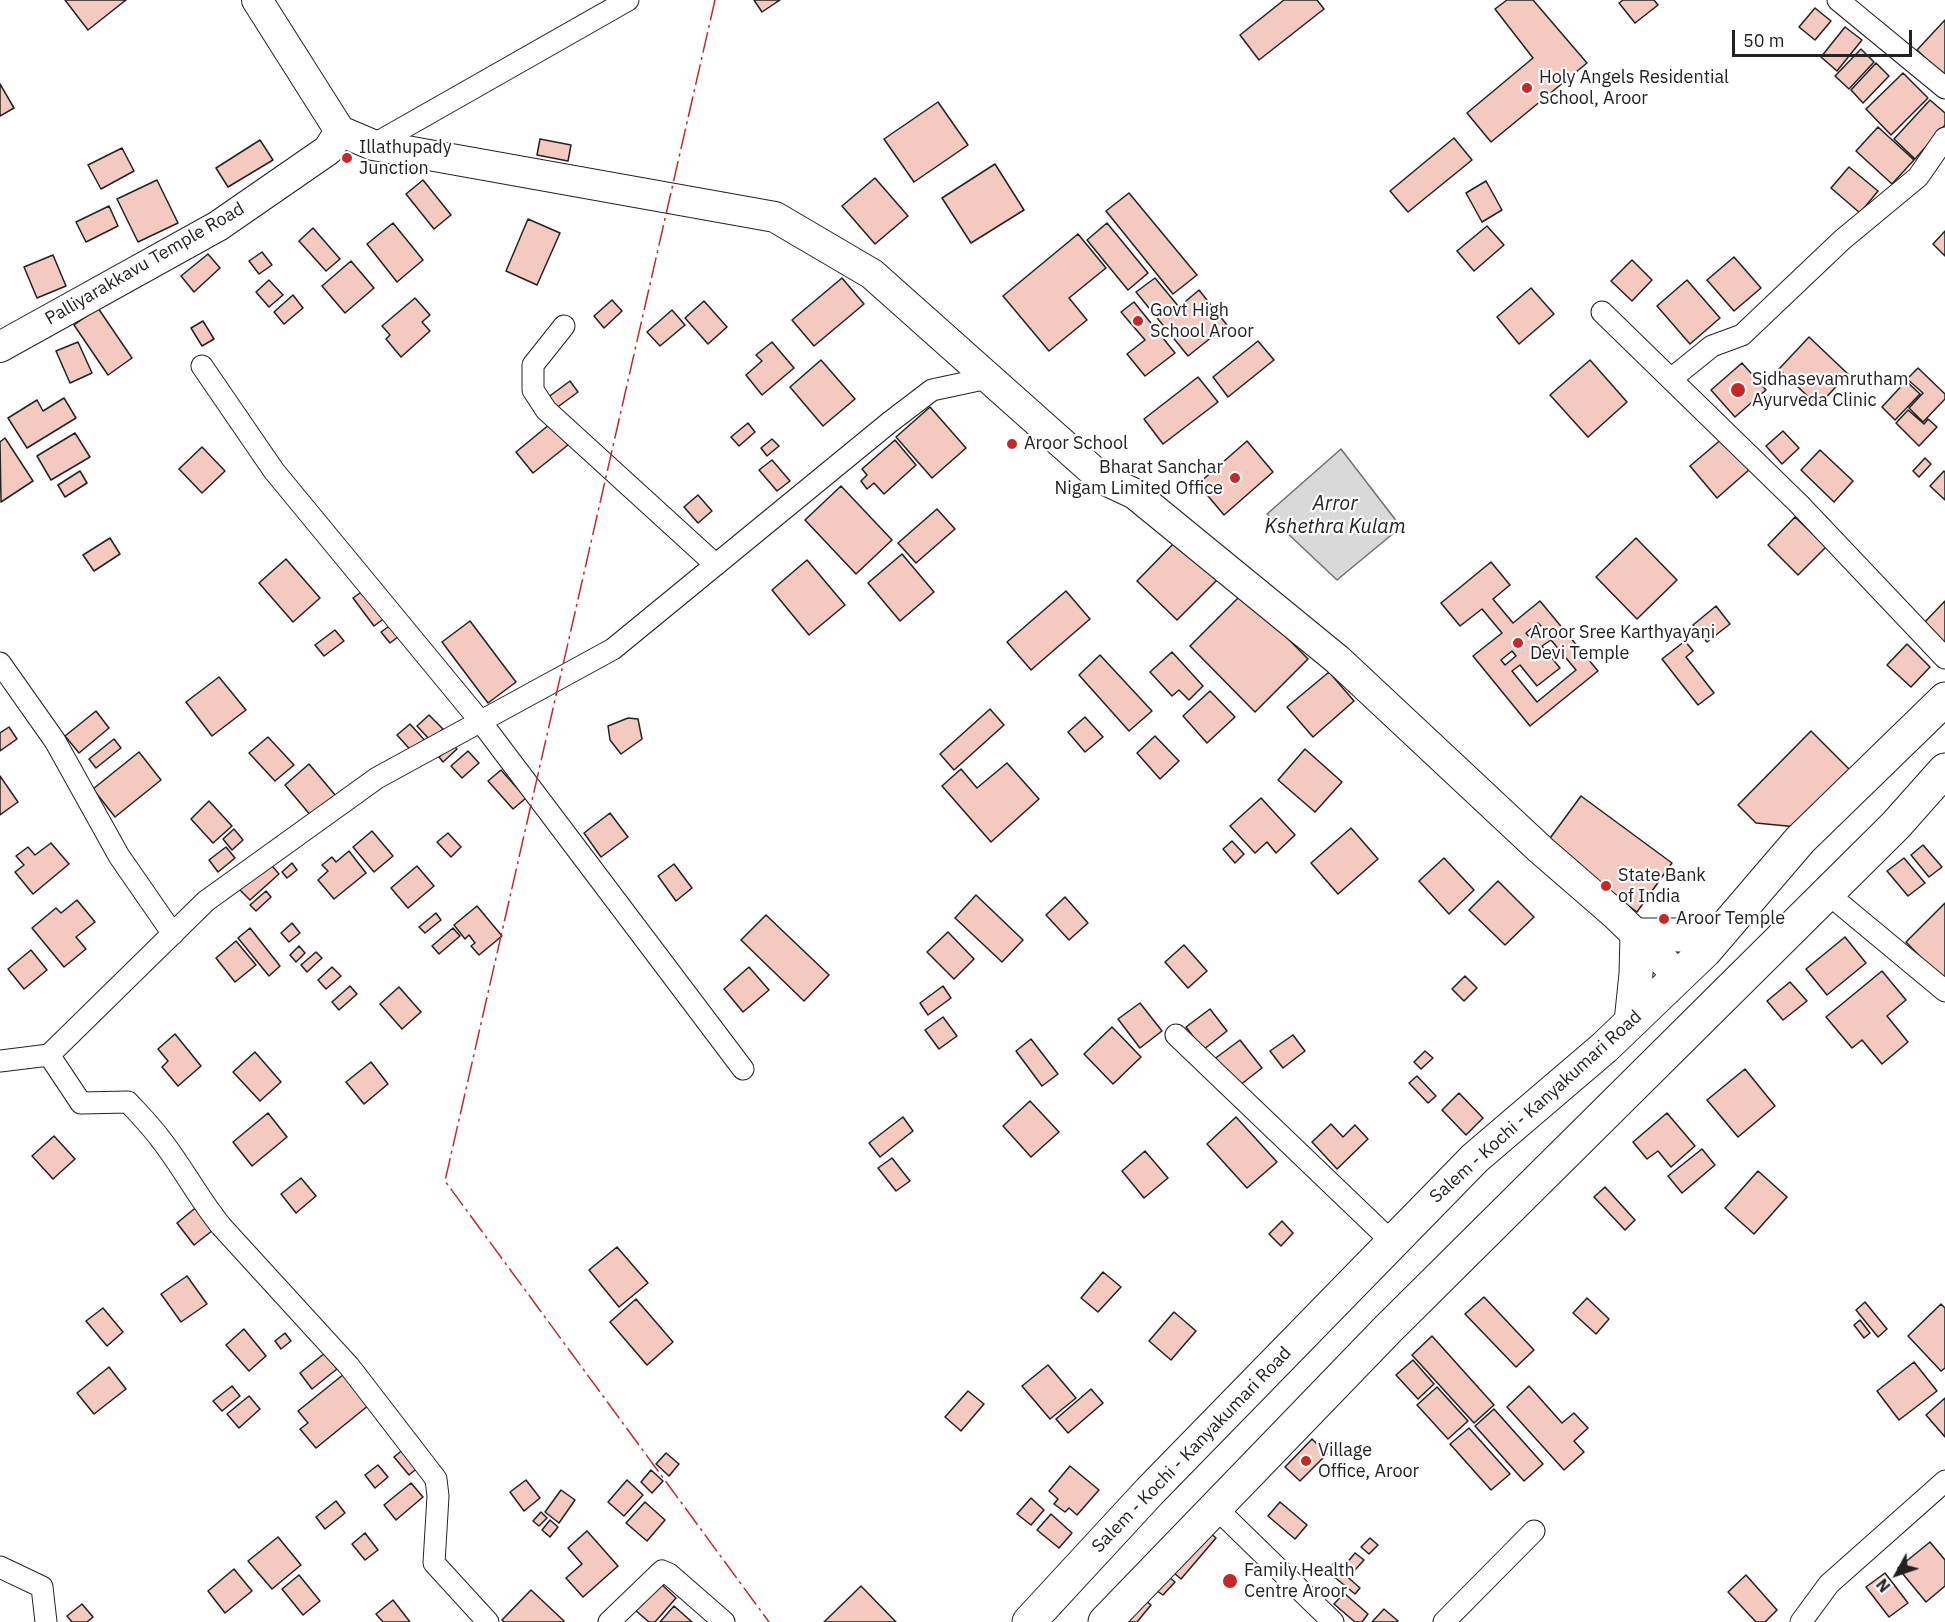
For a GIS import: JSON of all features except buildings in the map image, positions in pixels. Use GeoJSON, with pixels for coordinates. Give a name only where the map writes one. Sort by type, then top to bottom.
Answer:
{"type":"FeatureCollection","features":[{"type":"Feature","properties":{"kind":"highway","name":"Salem - Kochi - Kanyakumari Road"},"geometry":{"type":"LineString","coordinates":[[1029,1622],[1150,1491],[1475,1158],[1605,1047],[1679,976],[1721,932],[1800,840],[1945,699]]}},
{"type":"Feature","properties":{"kind":"highway"},"geometry":{"type":"LineString","coordinates":[[1105,1622],[1388,1329],[1896,825],[1945,770]]}},
{"type":"Feature","properties":{"kind":"highway"},"geometry":{"type":"LineString","coordinates":[[1631,1022],[1637,935],[1694,935],[1721,932]]}},
{"type":"Feature","properties":{"kind":"main road"},"geometry":{"type":"LineString","coordinates":[[257,0],[340,130],[373,145],[774,217],[872,274],[1101,478],[1135,494],[1338,660],[1541,850],[1616,915],[1679,976]]}},
{"type":"Feature","properties":{"kind":"main road","name":"Palliyarakkavu Temple Road"},"geometry":{"type":"LineString","coordinates":[[0,347],[218,226],[328,150],[340,130]]}},
{"type":"Feature","properties":{"kind":"street"},"geometry":{"type":"LineString","coordinates":[[373,145],[628,0]]}},
{"type":"Feature","properties":{"kind":"street"},"geometry":{"type":"LineString","coordinates":[[1838,0],[1945,88]]}},
{"type":"Feature","properties":{"kind":"street"},"geometry":{"type":"LineString","coordinates":[[1671,379],[1712,346],[1742,335],[1842,240],[1918,177],[1945,138]]}},
{"type":"Feature","properties":{"kind":"street"},"geometry":{"type":"LineString","coordinates":[[1602,312],[1799,504],[1945,658]]}},
{"type":"Feature","properties":{"kind":"street"},"geometry":{"type":"LineString","coordinates":[[564,326],[533,365],[533,390],[546,410],[716,565]]}},
{"type":"Feature","properties":{"kind":"street"},"geometry":{"type":"LineString","coordinates":[[202,366],[274,471],[481,722],[743,1069]]}},
{"type":"Feature","properties":{"kind":"street"},"geometry":{"type":"LineString","coordinates":[[0,1061],[50,1055],[207,901],[377,778],[613,649],[932,390],[988,378]]}},
{"type":"Feature","properties":{"kind":"street"},"geometry":{"type":"LineString","coordinates":[[0,663],[55,741],[119,856],[173,934]]}},
{"type":"Feature","properties":{"kind":"street"},"geometry":{"type":"LineString","coordinates":[[1827,893],[1945,991]]}},
{"type":"Feature","properties":{"kind":"street"},"geometry":{"type":"LineString","coordinates":[[1176,1035],[1392,1242]]}},
{"type":"Feature","properties":{"kind":"street"},"geometry":{"type":"LineString","coordinates":[[50,1055],[81,1103],[128,1102],[162,1141],[201,1202],[221,1226],[349,1366],[436,1479],[438,1496],[434,1563],[488,1622]]}},
{"type":"Feature","properties":{"kind":"street"},"geometry":{"type":"LineString","coordinates":[[1801,1622],[1829,1584],[1945,1481]]}},
{"type":"Feature","properties":{"kind":"street"},"geometry":{"type":"LineString","coordinates":[[1215,1508],[1333,1622]]}},
{"type":"Feature","properties":{"kind":"street"},"geometry":{"type":"LineString","coordinates":[[1444,1622],[1534,1531]]}},
{"type":"Feature","properties":{"kind":"street"},"geometry":{"type":"LineString","coordinates":[[0,1567],[42,1587],[46,1622]]}},
{"type":"Feature","properties":{"kind":"street"},"geometry":{"type":"LineString","coordinates":[[609,1622],[662,1571],[669,1574],[724,1622]]}},
{"type":"Feature","properties":{"kind":"water","name":"Arror Kshethra Kulam"},"geometry":{"type":"Polygon","coordinates":[[[1341,449],[1401,527],[1337,580],[1267,514],[1341,449]]]}},
{"type":"Feature","properties":{"kind":"power"},"geometry":{"type":"LineString","coordinates":[[715,0],[445,1181],[769,1622]]}},
{"type":"Feature","properties":{"kind":"place","name":"Holy Angels Residential School, Aroor"},"geometry":{"type":"Point","coordinates":[1527,88]}},
{"type":"Feature","properties":{"kind":"place","name":"Illathupady Junction"},"geometry":{"type":"Point","coordinates":[347,158]}},
{"type":"Feature","properties":{"kind":"place","name":"Govt High School Aroor"},"geometry":{"type":"Point","coordinates":[1138,321]}},
{"type":"Feature","properties":{"kind":"place","name":"Sidhasevamrutham Ayurveda Clinic"},"geometry":{"type":"Point","coordinates":[1738,390]}},
{"type":"Feature","properties":{"kind":"place","name":"Aroor School"},"geometry":{"type":"Point","coordinates":[1012,444]}},
{"type":"Feature","properties":{"kind":"place","name":"Bharat Sanchar Nigam Limited Office"},"geometry":{"type":"Point","coordinates":[1235,478]}},
{"type":"Feature","properties":{"kind":"place","name":"Aroor Sree Karthyayani Devi Temple"},"geometry":{"type":"Point","coordinates":[1518,643]}},
{"type":"Feature","properties":{"kind":"place","name":"State Bank of India"},"geometry":{"type":"Point","coordinates":[1606,886]}},
{"type":"Feature","properties":{"kind":"place","name":"Aroor Temple"},"geometry":{"type":"Point","coordinates":[1664,919]}},
{"type":"Feature","properties":{"kind":"place","name":"Village Office, Aroor"},"geometry":{"type":"Point","coordinates":[1306,1461]}},
{"type":"Feature","properties":{"kind":"place","name":"Family Health Centre Aroor"},"geometry":{"type":"Point","coordinates":[1230,1581]}}]}
